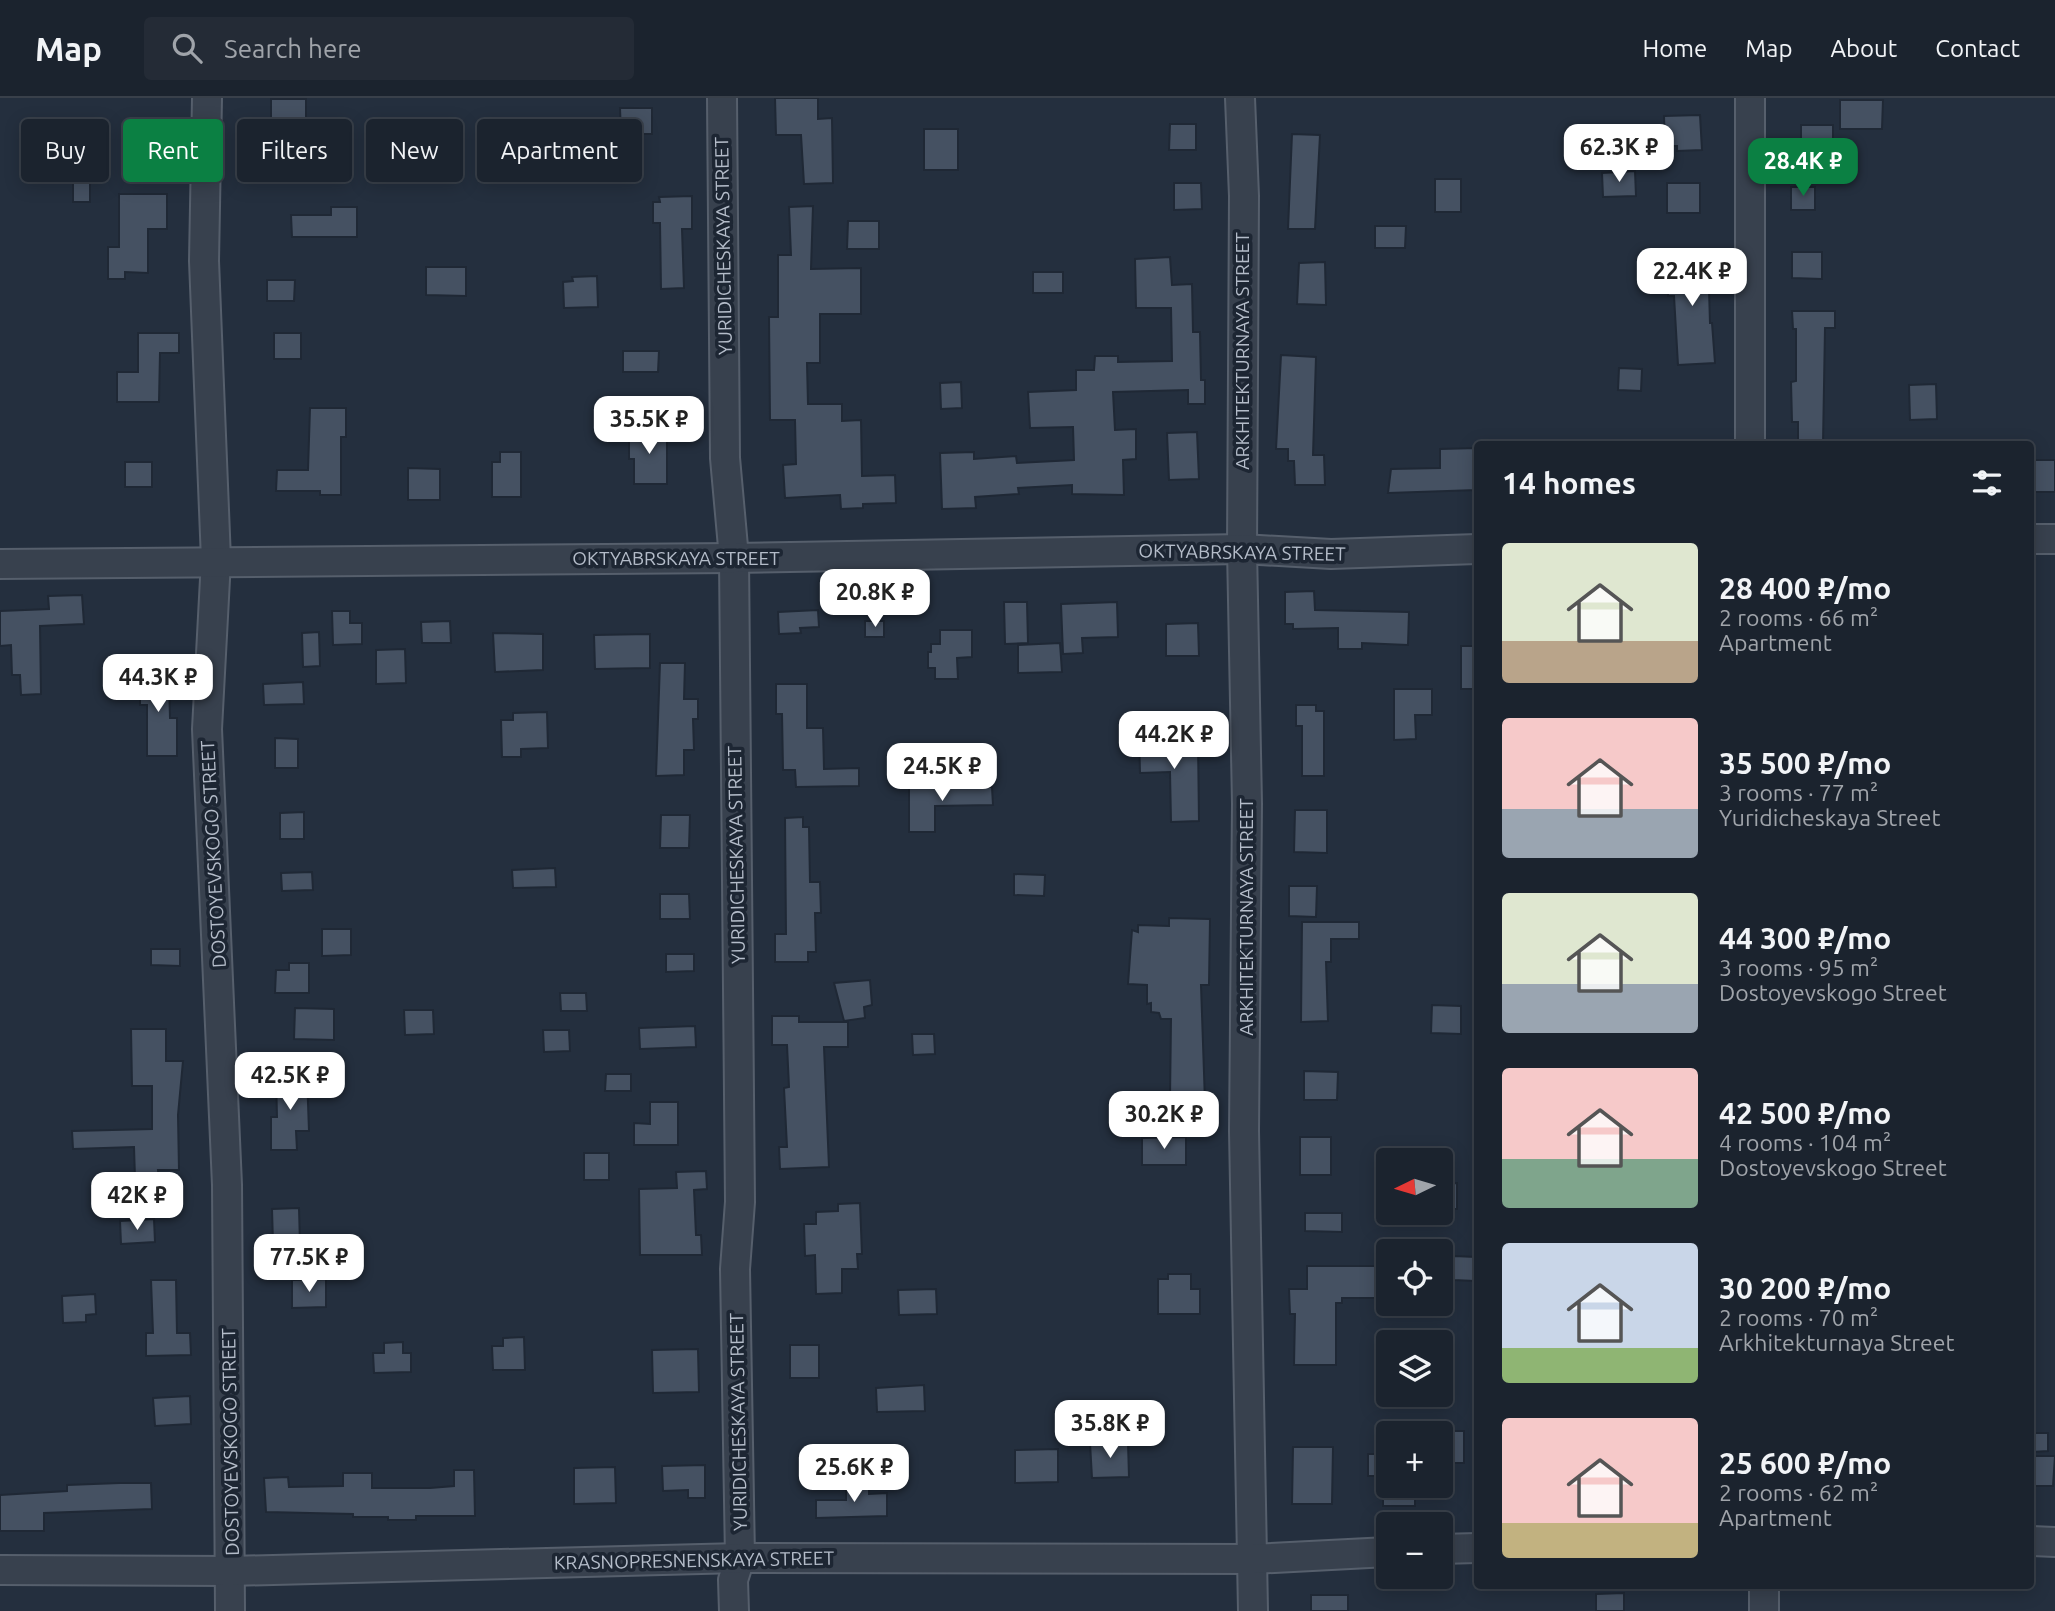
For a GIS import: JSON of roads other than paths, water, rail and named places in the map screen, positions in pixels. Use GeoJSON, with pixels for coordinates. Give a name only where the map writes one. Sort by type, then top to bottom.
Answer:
{"type":"FeatureCollection","features":[{"type":"Feature","properties":{"kind":"street","name":"DOSTOYEVSKOGO STREET"},"geometry":{"type":"LineString","coordinates":[[207,98],[204,261],[216,560],[207,729],[227,1185],[230,1611]]}},
{"type":"Feature","properties":{"kind":"street","name":"YURIDICHESKAYA STREET"},"geometry":{"type":"LineString","coordinates":[[722,98],[725,458],[734,558],[740,1202],[736,1269],[740,1558],[733,1580],[734,1611]]}},
{"type":"Feature","properties":{"kind":"street","name":"ARKHITEKTURNAYA STREET"},"geometry":{"type":"LineString","coordinates":[[1240,98],[1244,196],[1242,549],[1247,791],[1244,1131],[1253,1611]]}},
{"type":"Feature","properties":{"kind":"street"},"geometry":{"type":"LineString","coordinates":[[1750,98],[1750,441]]}},
{"type":"Feature","properties":{"kind":"street"},"geometry":{"type":"LineString","coordinates":[[2034,539],[2055,539]]}},
{"type":"Feature","properties":{"kind":"street","name":"OKTYABRSKAYA STREET"},"geometry":{"type":"LineString","coordinates":[[0,564],[216,560],[734,558],[1242,549],[1331,554],[1474,549]]}},
{"type":"Feature","properties":{"kind":"street"},"geometry":{"type":"LineString","coordinates":[[2034,1541],[2055,1542]]}},
{"type":"Feature","properties":{"kind":"street"},"geometry":{"type":"LineString","coordinates":[[1453,1549],[1474,1548]]}},
{"type":"Feature","properties":{"kind":"street","name":"KRASNOPRESNENSKAYA STREET"},"geometry":{"type":"LineString","coordinates":[[0,1570],[231,1571],[740,1558],[1253,1559],[1376,1553]]}},
{"type":"Feature","properties":{"kind":"street"},"geometry":{"type":"LineString","coordinates":[[1764,1589],[1764,1611]]}}]}
